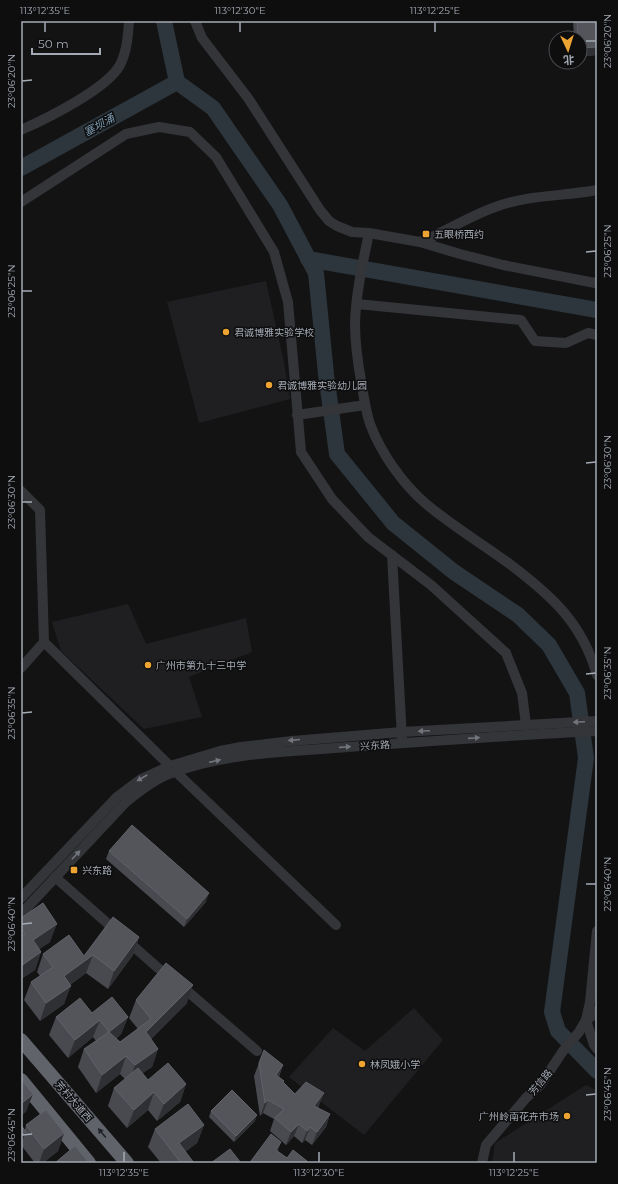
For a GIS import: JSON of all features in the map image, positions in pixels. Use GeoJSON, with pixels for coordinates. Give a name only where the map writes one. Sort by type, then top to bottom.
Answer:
{"type":"FeatureCollection","features":[{"type":"Feature","properties":{"kind":"highway","name":"芳村大道西"},"geometry":{"type":"LineString","coordinates":[[21,1040],[28,1056],[126,1163]]}},
{"type":"Feature","properties":{"kind":"highway"},"geometry":{"type":"LineString","coordinates":[[21,1080],[89,1163]]}},
{"type":"Feature","properties":{"kind":"street"},"geometry":{"type":"LineString","coordinates":[[21,130],[58,113],[105,83],[119,66],[128,43],[130,21]]}},
{"type":"Feature","properties":{"kind":"street"},"geometry":{"type":"LineString","coordinates":[[195,21],[202,38],[248,98],[324,217],[337,226],[352,232],[369,233],[420,242],[503,265],[595,283],[597,282]]}},
{"type":"Feature","properties":{"kind":"street"},"geometry":{"type":"LineString","coordinates":[[21,202],[126,134],[159,127],[190,132],[216,157],[274,252],[288,302],[301,452],[332,499],[368,537],[431,585],[506,654],[522,693],[526,725]]}},
{"type":"Feature","properties":{"kind":"street"},"geometry":{"type":"LineString","coordinates":[[420,242],[501,204],[531,198],[597,190]]}},
{"type":"Feature","properties":{"kind":"street"},"geometry":{"type":"LineString","coordinates":[[369,233],[360,278],[355,322],[356,350],[365,405],[370,425],[388,459],[415,493],[437,513],[531,580],[555,601],[576,627],[582,637],[597,675]]}},
{"type":"Feature","properties":{"kind":"street"},"geometry":{"type":"LineString","coordinates":[[357,304],[521,320],[534,341],[566,343],[588,333],[597,335]]}},
{"type":"Feature","properties":{"kind":"street"},"geometry":{"type":"LineString","coordinates":[[297,415],[365,405]]}},
{"type":"Feature","properties":{"kind":"street"},"geometry":{"type":"LineString","coordinates":[[21,492],[40,510],[44,642],[21,668]]}},
{"type":"Feature","properties":{"kind":"street"},"geometry":{"type":"LineString","coordinates":[[392,555],[402,743]]}},
{"type":"Feature","properties":{"kind":"street"},"geometry":{"type":"LineString","coordinates":[[44,642],[173,769],[336,925]]}},
{"type":"Feature","properties":{"kind":"street","name":"兴东路"},"geometry":{"type":"LineString","coordinates":[[21,898],[117,797],[141,779],[173,769],[220,751],[292,740],[597,721]]}},
{"type":"Feature","properties":{"kind":"street","name":"兴东路"},"geometry":{"type":"LineString","coordinates":[[21,914],[124,804],[140,790],[173,769],[262,753],[597,731]]}},
{"type":"Feature","properties":{"kind":"street"},"geometry":{"type":"LineString","coordinates":[[55,878],[158,968],[172,978],[257,1051]]}},
{"type":"Feature","properties":{"kind":"street","name":"芳信路"},"geometry":{"type":"LineString","coordinates":[[482,1163],[486,1145],[526,1098],[541,1084],[586,1020],[590,1002],[597,931]]}},
{"type":"Feature","properties":{"kind":"street","name":"芳信路"},"geometry":{"type":"LineString","coordinates":[[586,1020],[594,1015],[597,1010]]}},
{"type":"Feature","properties":{"kind":"street"},"geometry":{"type":"LineString","coordinates":[[586,1020],[594,1045],[597,1049]]}},
{"type":"Feature","properties":{"kind":"shaded area","name":"君诚博雅实验学校"},"geometry":{"type":"Polygon","coordinates":[[[266,281],[284,362],[290,399],[199,423],[167,302],[266,281]]]}},
{"type":"Feature","properties":{"kind":"shaded area","name":"广州市第九十三中学"},"geometry":{"type":"Polygon","coordinates":[[[128,604],[146,644],[246,618],[252,652],[189,677],[202,717],[144,729],[61,651],[52,622],[128,604]]]}},
{"type":"Feature","properties":{"kind":"shaded area","name":"林凤娥小学"},"geometry":{"type":"Polygon","coordinates":[[[414,1008],[443,1040],[364,1135],[289,1077],[333,1028],[365,1051],[414,1008]]]}},
{"type":"Feature","properties":{"kind":"shaded area","name":"广州岭南花卉市场"},"geometry":{"type":"Polygon","coordinates":[[[586,1085],[597,1090],[597,1163],[492,1163],[495,1143],[586,1085]]]}},
{"type":"Feature","properties":{"kind":"building"},"geometry":{"type":"Polygon","coordinates":[[[577,21],[597,21],[597,47],[588,48],[588,30],[578,30],[577,21]]]}},
{"type":"Feature","properties":{"kind":"building"},"geometry":{"type":"Polygon","coordinates":[[[132,825],[209,893],[187,919],[109,851],[132,825]]]}},
{"type":"Feature","properties":{"kind":"building"},"geometry":{"type":"Polygon","coordinates":[[[43,903],[57,924],[33,940],[41,952],[21,966],[21,936],[25,934],[21,929],[21,918],[43,903]]]}},
{"type":"Feature","properties":{"kind":"building"},"geometry":{"type":"Polygon","coordinates":[[[113,917],[139,937],[114,971],[93,955],[64,976],[71,986],[46,1003],[31,982],[53,967],[43,954],[69,935],[84,956],[113,917]]]}},
{"type":"Feature","properties":{"kind":"building"},"geometry":{"type":"Polygon","coordinates":[[[166,963],[193,985],[146,1032],[158,1049],[135,1065],[126,1056],[102,1075],[84,1049],[109,1032],[120,1042],[151,1019],[136,1000],[166,963]]]}},
{"type":"Feature","properties":{"kind":"building"},"geometry":{"type":"Polygon","coordinates":[[[112,997],[128,1017],[109,1032],[100,1020],[75,1040],[56,1017],[80,998],[92,1013],[112,997]]]}},
{"type":"Feature","properties":{"kind":"building"},"geometry":{"type":"Polygon","coordinates":[[[264,1050],[283,1065],[276,1075],[284,1081],[283,1082],[295,1094],[306,1082],[324,1093],[314,1106],[330,1114],[317,1132],[310,1127],[307,1131],[299,1124],[291,1132],[275,1118],[284,1109],[268,1100],[265,1103],[259,1063],[264,1050]]]}},
{"type":"Feature","properties":{"kind":"building"},"geometry":{"type":"Polygon","coordinates":[[[168,1063],[186,1084],[164,1104],[154,1092],[134,1110],[114,1088],[138,1068],[148,1080],[168,1063]]]}},
{"type":"Feature","properties":{"kind":"building"},"geometry":{"type":"Polygon","coordinates":[[[21,1080],[33,1094],[21,1104],[21,1080]]]}},
{"type":"Feature","properties":{"kind":"building"},"geometry":{"type":"Polygon","coordinates":[[[232,1090],[257,1115],[236,1136],[211,1111],[232,1090]]]}},
{"type":"Feature","properties":{"kind":"building"},"geometry":{"type":"Polygon","coordinates":[[[188,1104],[204,1125],[179,1143],[194,1163],[181,1163],[155,1129],[188,1104]]]}},
{"type":"Feature","properties":{"kind":"building"},"geometry":{"type":"Polygon","coordinates":[[[46,1110],[64,1133],[44,1149],[26,1125],[46,1110]]]}},
{"type":"Feature","properties":{"kind":"building"},"geometry":{"type":"Polygon","coordinates":[[[21,1125],[26,1132],[21,1135],[21,1125]]]}},
{"type":"Feature","properties":{"kind":"building"},"geometry":{"type":"Polygon","coordinates":[[[271,1134],[281,1142],[276,1150],[287,1158],[293,1150],[307,1161],[306,1163],[254,1163],[251,1161],[271,1134]]]}},
{"type":"Feature","properties":{"kind":"building"},"geometry":{"type":"Polygon","coordinates":[[[75,1146],[89,1163],[55,1163],[75,1146]]]}},
{"type":"Feature","properties":{"kind":"building"},"geometry":{"type":"Polygon","coordinates":[[[230,1149],[241,1163],[211,1163],[230,1149]]]}},
{"type":"Feature","properties":{"kind":"waterway"},"geometry":{"type":"LineString","coordinates":[[164,21],[177,82],[213,108],[280,205],[316,273],[326,374],[337,454],[393,523],[454,572],[518,615],[549,645],[577,693],[586,758],[552,1012],[558,1031],[597,1071]]}},
{"type":"Feature","properties":{"kind":"waterway","name":"塞坝涌"},"geometry":{"type":"LineString","coordinates":[[21,168],[177,82]]}},
{"type":"Feature","properties":{"kind":"waterway"},"geometry":{"type":"LineString","coordinates":[[308,259],[597,310]]}},
{"type":"Feature","properties":{"kind":"place","name":"五眼桥西约"},"geometry":{"type":"Point","coordinates":[426,234]}},
{"type":"Feature","properties":{"kind":"place","name":"君诚博雅实验学校"},"geometry":{"type":"Point","coordinates":[226,332]}},
{"type":"Feature","properties":{"kind":"place","name":"君诚博雅实验幼儿园"},"geometry":{"type":"Point","coordinates":[269,385]}},
{"type":"Feature","properties":{"kind":"place","name":"广州市第九十三中学"},"geometry":{"type":"Point","coordinates":[148,665]}},
{"type":"Feature","properties":{"kind":"place","name":"兴东路"},"geometry":{"type":"Point","coordinates":[74,870]}},
{"type":"Feature","properties":{"kind":"place","name":"林凤娥小学"},"geometry":{"type":"Point","coordinates":[362,1064]}},
{"type":"Feature","properties":{"kind":"place","name":"广州岭南花卉市场"},"geometry":{"type":"Point","coordinates":[567,1116]}}]}
